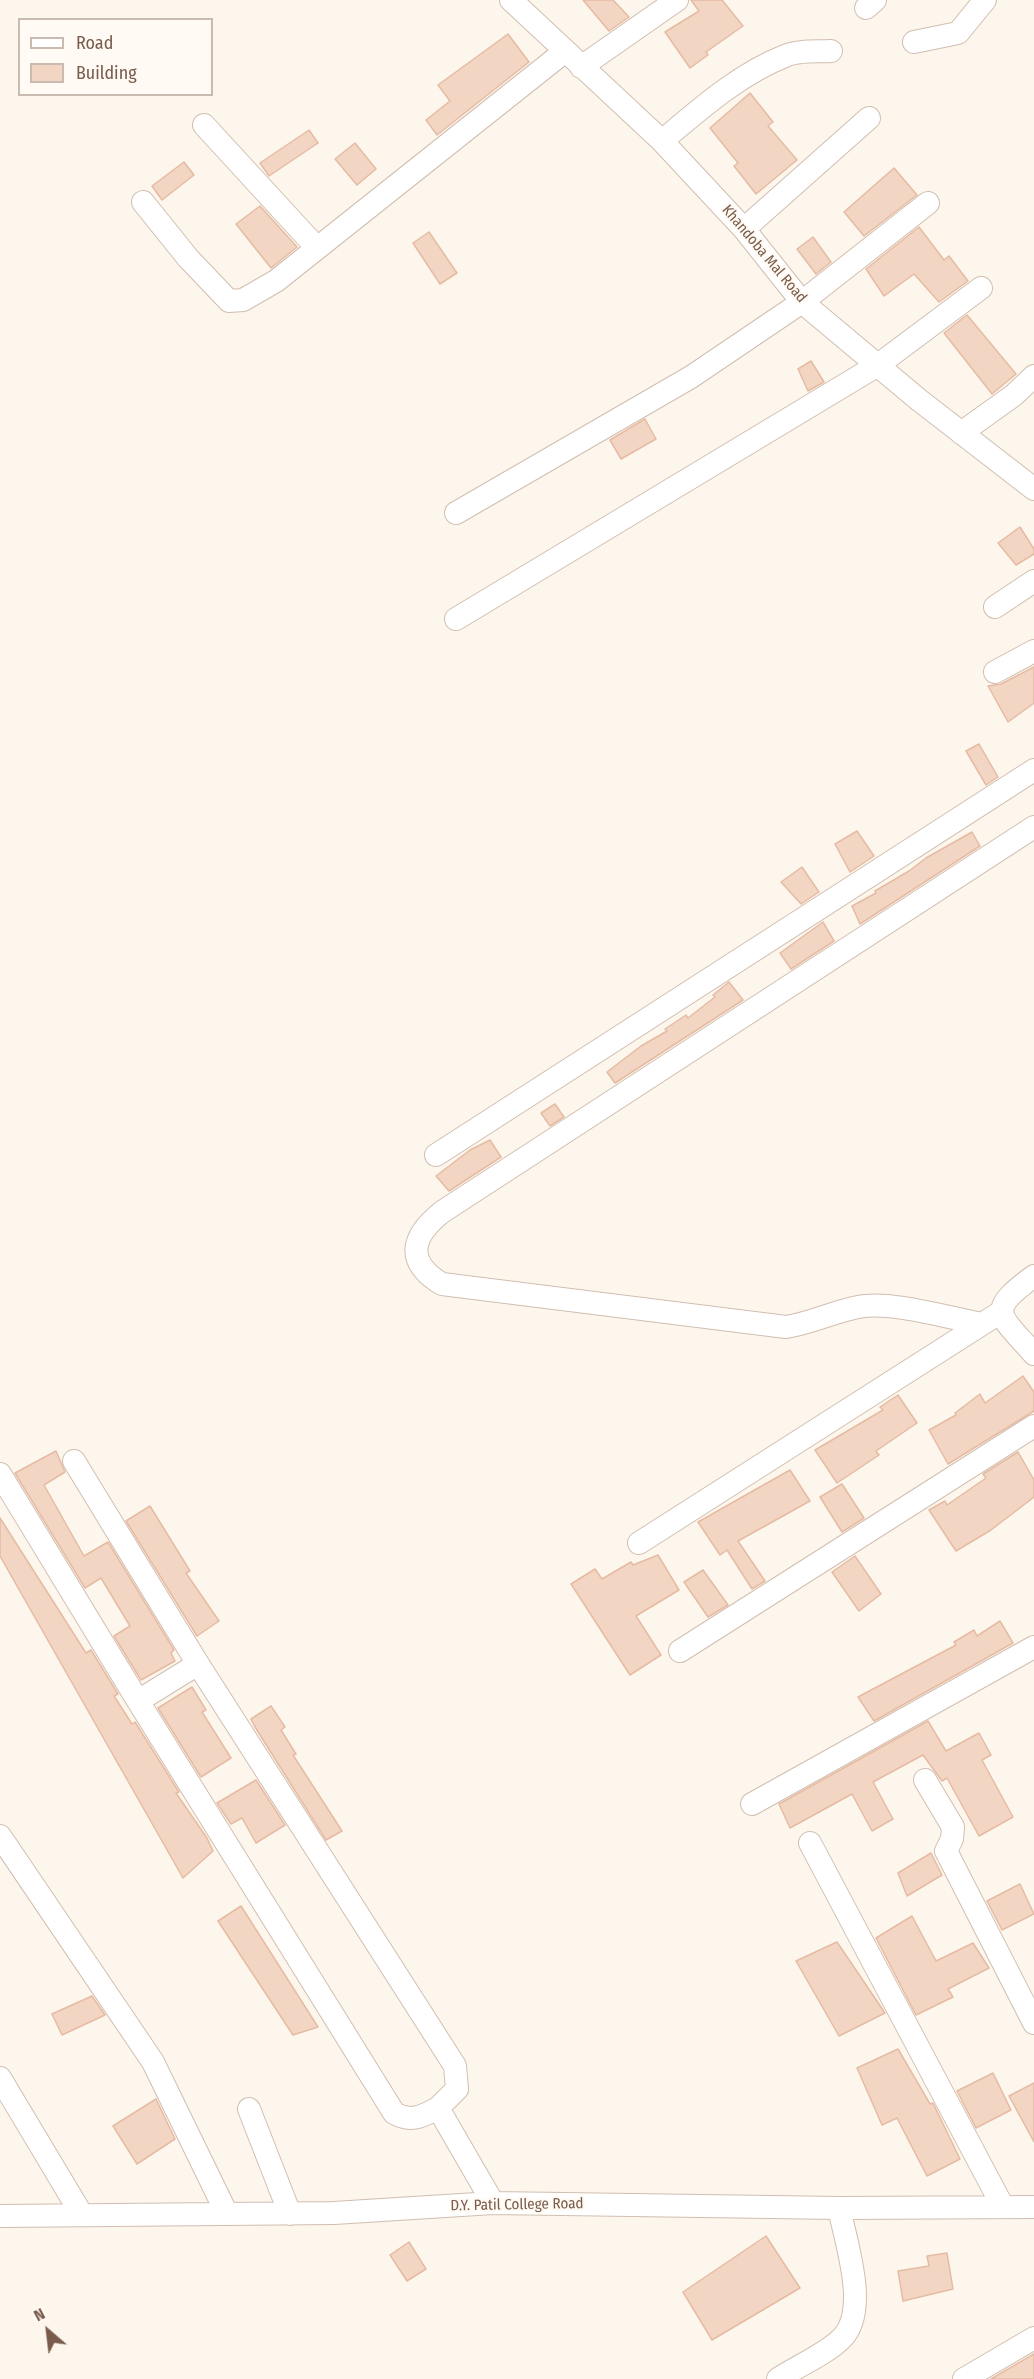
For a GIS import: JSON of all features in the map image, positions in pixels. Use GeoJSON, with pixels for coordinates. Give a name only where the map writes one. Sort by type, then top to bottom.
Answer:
{"type":"FeatureCollection","features":[{"type":"Feature","properties":{"kind":"street"},"geometry":{"type":"LineString","coordinates":[[581,67],[677,0]]}},
{"type":"Feature","properties":{"kind":"street"},"geometry":{"type":"LineString","coordinates":[[914,42],[958,33],[984,0]]}},
{"type":"Feature","properties":{"kind":"street","name":"Khandoba Mal Road"},"geometry":{"type":"LineString","coordinates":[[513,1],[564,52],[662,141],[744,229],[802,302],[961,433],[1034,489]]}},
{"type":"Feature","properties":{"kind":"street"},"geometry":{"type":"LineString","coordinates":[[662,141],[713,99],[767,65],[787,55],[831,51]]}},
{"type":"Feature","properties":{"kind":"street"},"geometry":{"type":"LineString","coordinates":[[143,202],[188,258],[229,301],[243,300],[260,291],[317,248],[564,52]]}},
{"type":"Feature","properties":{"kind":"street"},"geometry":{"type":"LineString","coordinates":[[744,229],[869,118]]}},
{"type":"Feature","properties":{"kind":"street"},"geometry":{"type":"LineString","coordinates":[[204,125],[317,248]]}},
{"type":"Feature","properties":{"kind":"street"},"geometry":{"type":"LineString","coordinates":[[456,513],[691,377],[802,302],[928,203]]}},
{"type":"Feature","properties":{"kind":"street"},"geometry":{"type":"LineString","coordinates":[[456,619],[878,365],[981,288]]}},
{"type":"Feature","properties":{"kind":"street"},"geometry":{"type":"LineString","coordinates":[[961,433],[1014,395],[1034,376]]}},
{"type":"Feature","properties":{"kind":"street"},"geometry":{"type":"LineString","coordinates":[[995,607],[1034,581]]}},
{"type":"Feature","properties":{"kind":"street"},"geometry":{"type":"LineString","coordinates":[[995,672],[1034,651]]}},
{"type":"Feature","properties":{"kind":"street"},"geometry":{"type":"LineString","coordinates":[[436,1155],[1034,770]]}},
{"type":"Feature","properties":{"kind":"street"},"geometry":{"type":"LineString","coordinates":[[982,1324],[883,1306],[858,1307],[810,1323],[786,1327],[442,1284],[428,1275],[418,1261],[416,1241],[425,1226],[442,1212],[1034,827]]}},
{"type":"Feature","properties":{"kind":"street"},"geometry":{"type":"LineString","coordinates":[[1034,1276],[1010,1294],[1002,1305],[1001,1312],[1004,1320],[1034,1354]]}},
{"type":"Feature","properties":{"kind":"street"},"geometry":{"type":"LineString","coordinates":[[639,1543],[1001,1312]]}},
{"type":"Feature","properties":{"kind":"street"},"geometry":{"type":"LineString","coordinates":[[680,1651],[1034,1426]]}},
{"type":"Feature","properties":{"kind":"street"},"geometry":{"type":"LineString","coordinates":[[0,1474],[394,2113],[404,2119],[420,2118],[438,2108],[458,2089],[455,2066],[198,1664],[74,1461]]}},
{"type":"Feature","properties":{"kind":"street"},"geometry":{"type":"LineString","coordinates":[[752,1804],[1034,1647]]}},
{"type":"Feature","properties":{"kind":"street"},"geometry":{"type":"LineString","coordinates":[[138,1701],[198,1664]]}},
{"type":"Feature","properties":{"kind":"street"},"geometry":{"type":"LineString","coordinates":[[925,1780],[953,1827],[952,1839],[946,1851],[1034,2023]]}},
{"type":"Feature","properties":{"kind":"street"},"geometry":{"type":"LineString","coordinates":[[0,1836],[153,2062],[228,2214]]}},
{"type":"Feature","properties":{"kind":"street"},"geometry":{"type":"LineString","coordinates":[[810,1843],[1003,2207]]}},
{"type":"Feature","properties":{"kind":"street"},"geometry":{"type":"LineString","coordinates":[[0,2078],[82,2215]]}},
{"type":"Feature","properties":{"kind":"street"},"geometry":{"type":"LineString","coordinates":[[438,2108],[493,2203]]}},
{"type":"Feature","properties":{"kind":"street"},"geometry":{"type":"LineString","coordinates":[[249,2109],[290,2214]]}},
{"type":"Feature","properties":{"kind":"street","name":"D.Y. Patil College Road"},"geometry":{"type":"LineString","coordinates":[[0,2216],[290,2214],[493,2203],[839,2208],[1034,2207]]}},
{"type":"Feature","properties":{"kind":"street"},"geometry":{"type":"LineString","coordinates":[[778,2379],[842,2339],[855,2318],[856,2297],[839,2208]]}},
{"type":"Feature","properties":{"kind":"street"},"geometry":{"type":"LineString","coordinates":[[964,2379],[1034,2338]]}},
{"type":"Feature","properties":{"kind":"building"},"geometry":{"type":"Polygon","coordinates":[[[583,0],[613,0],[629,17],[609,31],[583,0]]]}},
{"type":"Feature","properties":{"kind":"building"},"geometry":{"type":"Polygon","coordinates":[[[691,0],[722,0],[743,26],[706,52],[708,55],[690,68],[665,32],[699,11],[691,0]]]}},
{"type":"Feature","properties":{"kind":"building"},"geometry":{"type":"Polygon","coordinates":[[[508,34],[529,62],[437,135],[426,120],[450,101],[438,85],[508,34]]]}},
{"type":"Feature","properties":{"kind":"building"},"geometry":{"type":"Polygon","coordinates":[[[750,93],[773,122],[768,126],[797,160],[756,194],[734,166],[738,163],[710,128],[750,93]]]}},
{"type":"Feature","properties":{"kind":"building"},"geometry":{"type":"Polygon","coordinates":[[[309,130],[318,143],[269,176],[260,163],[309,130]]]}},
{"type":"Feature","properties":{"kind":"building"},"geometry":{"type":"Polygon","coordinates":[[[355,143],[376,169],[357,185],[335,159],[355,143]]]}},
{"type":"Feature","properties":{"kind":"building"},"geometry":{"type":"Polygon","coordinates":[[[184,162],[194,175],[162,200],[152,186],[184,162]]]}},
{"type":"Feature","properties":{"kind":"building"},"geometry":{"type":"Polygon","coordinates":[[[894,168],[917,195],[864,236],[844,212],[894,168]]]}},
{"type":"Feature","properties":{"kind":"building"},"geometry":{"type":"Polygon","coordinates":[[[260,206],[297,247],[271,268],[236,224],[260,206]]]}},
{"type":"Feature","properties":{"kind":"building"},"geometry":{"type":"Polygon","coordinates":[[[919,227],[944,260],[949,256],[968,281],[939,302],[914,274],[884,296],[866,269],[919,227]]]}},
{"type":"Feature","properties":{"kind":"building"},"geometry":{"type":"Polygon","coordinates":[[[429,232],[457,273],[440,284],[413,243],[429,232]]]}},
{"type":"Feature","properties":{"kind":"building"},"geometry":{"type":"Polygon","coordinates":[[[813,237],[831,262],[816,274],[797,249],[813,237]]]}},
{"type":"Feature","properties":{"kind":"building"},"geometry":{"type":"Polygon","coordinates":[[[967,315],[1016,374],[992,394],[944,333],[967,315]]]}},
{"type":"Feature","properties":{"kind":"building"},"geometry":{"type":"Polygon","coordinates":[[[811,361],[824,382],[808,391],[798,369],[811,361]]]}},
{"type":"Feature","properties":{"kind":"building"},"geometry":{"type":"Polygon","coordinates":[[[645,419],[656,439],[621,459],[610,440],[645,419]]]}},
{"type":"Feature","properties":{"kind":"building"},"geometry":{"type":"Polygon","coordinates":[[[1020,527],[1034,549],[1034,554],[1016,565],[998,543],[1020,527]]]}},
{"type":"Feature","properties":{"kind":"building"},"geometry":{"type":"Polygon","coordinates":[[[1034,667],[1034,703],[1008,722],[988,686],[1001,684],[1034,667]]]}},
{"type":"Feature","properties":{"kind":"building"},"geometry":{"type":"Polygon","coordinates":[[[979,744],[998,777],[986,785],[966,751],[979,744]]]}},
{"type":"Feature","properties":{"kind":"building"},"geometry":{"type":"Polygon","coordinates":[[[857,831],[874,856],[850,872],[835,844],[857,831]]]}},
{"type":"Feature","properties":{"kind":"building"},"geometry":{"type":"Polygon","coordinates":[[[972,832],[980,846],[860,924],[852,906],[876,893],[875,891],[926,858],[972,832]]]}},
{"type":"Feature","properties":{"kind":"building"},"geometry":{"type":"Polygon","coordinates":[[[802,867],[819,892],[801,904],[781,882],[802,867]]]}},
{"type":"Feature","properties":{"kind":"building"},"geometry":{"type":"Polygon","coordinates":[[[823,922],[834,941],[791,969],[780,953],[823,922]]]}},
{"type":"Feature","properties":{"kind":"building"},"geometry":{"type":"Polygon","coordinates":[[[729,982],[743,1000],[615,1083],[607,1072],[641,1046],[667,1031],[665,1029],[686,1015],[688,1018],[715,997],[713,995],[729,982]]]}},
{"type":"Feature","properties":{"kind":"building"},"geometry":{"type":"Polygon","coordinates":[[[555,1104],[564,1117],[550,1126],[541,1113],[555,1104]]]}},
{"type":"Feature","properties":{"kind":"building"},"geometry":{"type":"Polygon","coordinates":[[[490,1140],[501,1157],[449,1191],[436,1176],[470,1150],[490,1140]]]}},
{"type":"Feature","properties":{"kind":"building"},"geometry":{"type":"Polygon","coordinates":[[[1023,1376],[1034,1392],[1034,1411],[948,1464],[929,1430],[956,1415],[955,1413],[980,1394],[985,1403],[1023,1376]]]}},
{"type":"Feature","properties":{"kind":"building"},"geometry":{"type":"Polygon","coordinates":[[[898,1395],[917,1423],[876,1451],[879,1455],[837,1483],[815,1450],[883,1410],[880,1407],[898,1395]]]}},
{"type":"Feature","properties":{"kind":"building"},"geometry":{"type":"Polygon","coordinates":[[[56,1451],[65,1472],[44,1485],[84,1556],[108,1542],[174,1650],[171,1653],[175,1661],[141,1680],[114,1636],[130,1626],[101,1578],[85,1588],[15,1473],[56,1451]]]}},
{"type":"Feature","properties":{"kind":"building"},"geometry":{"type":"Polygon","coordinates":[[[1018,1452],[1034,1480],[1034,1497],[991,1530],[956,1551],[929,1510],[945,1501],[947,1505],[986,1478],[983,1474],[1018,1452]]]}},
{"type":"Feature","properties":{"kind":"building"},"geometry":{"type":"Polygon","coordinates":[[[790,1470],[810,1501],[738,1541],[765,1581],[752,1589],[727,1550],[720,1555],[698,1522],[790,1470]]]}},
{"type":"Feature","properties":{"kind":"building"},"geometry":{"type":"Polygon","coordinates":[[[842,1484],[864,1518],[842,1532],[820,1497],[842,1484]]]}},
{"type":"Feature","properties":{"kind":"building"},"geometry":{"type":"Polygon","coordinates":[[[150,1506],[190,1571],[186,1573],[219,1621],[197,1636],[126,1521],[150,1506]]]}},
{"type":"Feature","properties":{"kind":"building"},"geometry":{"type":"Polygon","coordinates":[[[0,1518],[86,1653],[91,1650],[118,1694],[114,1696],[132,1724],[135,1722],[179,1792],[176,1793],[207,1838],[213,1851],[183,1878],[0,1556],[0,1518]]]}},
{"type":"Feature","properties":{"kind":"building"},"geometry":{"type":"Polygon","coordinates":[[[658,1555],[679,1590],[636,1616],[661,1655],[630,1675],[571,1584],[595,1569],[602,1579],[631,1562],[633,1565],[658,1555]]]}},
{"type":"Feature","properties":{"kind":"building"},"geometry":{"type":"Polygon","coordinates":[[[855,1556],[881,1594],[859,1611],[832,1572],[855,1556]]]}},
{"type":"Feature","properties":{"kind":"building"},"geometry":{"type":"Polygon","coordinates":[[[703,1570],[728,1605],[708,1617],[684,1582],[703,1570]]]}},
{"type":"Feature","properties":{"kind":"building"},"geometry":{"type":"Polygon","coordinates":[[[1000,1621],[1013,1643],[874,1721],[858,1697],[956,1645],[954,1642],[974,1630],[977,1636],[1000,1621]]]}},
{"type":"Feature","properties":{"kind":"building"},"geometry":{"type":"Polygon","coordinates":[[[192,1687],[206,1710],[202,1712],[231,1758],[201,1777],[158,1708],[192,1687]]]}},
{"type":"Feature","properties":{"kind":"building"},"geometry":{"type":"Polygon","coordinates":[[[271,1706],[285,1727],[281,1730],[296,1754],[293,1755],[342,1831],[326,1840],[251,1719],[271,1706]]]}},
{"type":"Feature","properties":{"kind":"building"},"geometry":{"type":"Polygon","coordinates":[[[928,1721],[946,1751],[979,1733],[991,1755],[982,1760],[1013,1817],[979,1836],[947,1778],[942,1781],[923,1755],[873,1782],[893,1819],[872,1831],[852,1794],[790,1828],[779,1804],[928,1721]]]}},
{"type":"Feature","properties":{"kind":"building"},"geometry":{"type":"Polygon","coordinates":[[[256,1780],[285,1825],[256,1843],[242,1818],[231,1824],[217,1803],[256,1780]]]}},
{"type":"Feature","properties":{"kind":"building"},"geometry":{"type":"Polygon","coordinates":[[[931,1853],[942,1875],[907,1896],[898,1873],[931,1853]]]}},
{"type":"Feature","properties":{"kind":"building"},"geometry":{"type":"Polygon","coordinates":[[[1020,1884],[1034,1914],[1002,1930],[987,1901],[1020,1884]]]}},
{"type":"Feature","properties":{"kind":"building"},"geometry":{"type":"Polygon","coordinates":[[[241,1906],[318,2027],[293,2035],[218,1921],[241,1906]]]}},
{"type":"Feature","properties":{"kind":"building"},"geometry":{"type":"Polygon","coordinates":[[[912,1916],[936,1961],[973,1943],[989,1968],[948,1989],[953,1997],[916,2015],[876,1938],[912,1916]]]}},
{"type":"Feature","properties":{"kind":"building"},"geometry":{"type":"Polygon","coordinates":[[[837,1942],[885,2013],[839,2036],[796,1961],[837,1942]]]}},
{"type":"Feature","properties":{"kind":"building"},"geometry":{"type":"Polygon","coordinates":[[[92,1996],[105,2015],[62,2035],[52,2014],[92,1996]]]}},
{"type":"Feature","properties":{"kind":"building"},"geometry":{"type":"Polygon","coordinates":[[[898,2049],[930,2104],[933,2103],[960,2159],[927,2176],[897,2118],[882,2125],[857,2068],[898,2049]]]}},
{"type":"Feature","properties":{"kind":"building"},"geometry":{"type":"Polygon","coordinates":[[[993,2073],[1011,2110],[976,2128],[957,2091],[993,2073]]]}},
{"type":"Feature","properties":{"kind":"building"},"geometry":{"type":"Polygon","coordinates":[[[1034,2083],[1034,2142],[1009,2096],[1034,2083]]]}},
{"type":"Feature","properties":{"kind":"building"},"geometry":{"type":"Polygon","coordinates":[[[156,2099],[175,2139],[137,2164],[113,2126],[156,2099]]]}},
{"type":"Feature","properties":{"kind":"building"},"geometry":{"type":"Polygon","coordinates":[[[766,2236],[800,2288],[712,2340],[683,2292],[766,2236]]]}},
{"type":"Feature","properties":{"kind":"building"},"geometry":{"type":"Polygon","coordinates":[[[409,2242],[426,2269],[407,2281],[390,2255],[409,2242]]]}},
{"type":"Feature","properties":{"kind":"building"},"geometry":{"type":"Polygon","coordinates":[[[947,2253],[953,2289],[903,2301],[898,2271],[929,2266],[927,2256],[947,2253]]]}},
{"type":"Feature","properties":{"kind":"building"},"geometry":{"type":"Polygon","coordinates":[[[1034,2354],[1034,2379],[991,2379],[1034,2354]]]}}]}
